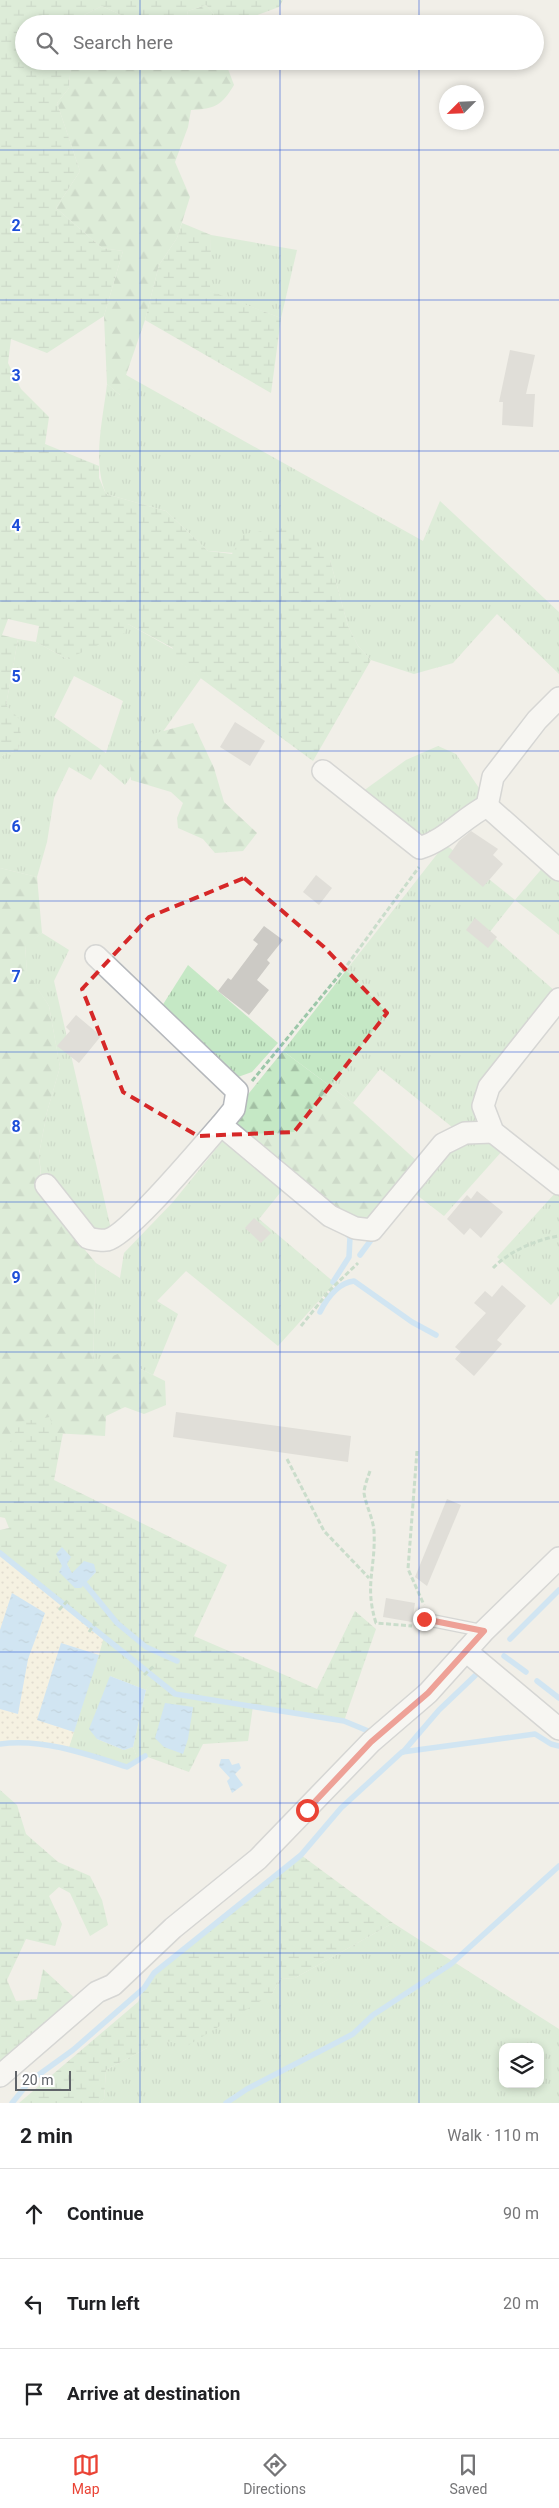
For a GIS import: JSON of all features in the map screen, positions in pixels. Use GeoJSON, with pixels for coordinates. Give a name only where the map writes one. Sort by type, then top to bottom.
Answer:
{"type":"FeatureCollection","features":[{"type":"Feature","properties":{"kind":"street"},"geometry":{"type":"LineString","coordinates":[[487,806],[493,777],[537,720],[559,698]]}},
{"type":"Feature","properties":{"kind":"street"},"geometry":{"type":"LineString","coordinates":[[323,771],[420,848],[435,844],[473,813],[487,806]]}},
{"type":"Feature","properties":{"kind":"street"},"geometry":{"type":"LineString","coordinates":[[487,806],[559,870]]}},
{"type":"Feature","properties":{"kind":"street"},"geometry":{"type":"LineString","coordinates":[[46,1185],[88,1238],[107,1240],[122,1232],[154,1200],[234,1109],[237,1091],[96,956]]}},
{"type":"Feature","properties":{"kind":"street"},"geometry":{"type":"LineString","coordinates":[[559,1000],[489,1086],[483,1106],[493,1132],[559,1184]]}},
{"type":"Feature","properties":{"kind":"street"},"geometry":{"type":"LineString","coordinates":[[221,1125],[330,1216],[355,1228],[372,1230],[444,1144],[465,1133],[493,1132]]}},
{"type":"Feature","properties":{"kind":"street"},"geometry":{"type":"LineString","coordinates":[[0,2076],[97,1992],[113,1985],[173,1928],[258,1859],[371,1742],[428,1693],[484,1631],[559,1558]]}},
{"type":"Feature","properties":{"kind":"street"},"geometry":{"type":"LineString","coordinates":[[466,1651],[559,1729]]}},
{"type":"Feature","properties":{"kind":"lane"},"geometry":{"type":"LineString","coordinates":[[429,1620],[484,1631]]}},
{"type":"Feature","properties":{"kind":"path"},"geometry":{"type":"LineString","coordinates":[[237,1091],[250,1084],[345,968],[435,844]]}},
{"type":"Feature","properties":{"kind":"path"},"geometry":{"type":"LineString","coordinates":[[493,1268],[502,1258],[559,1236]]}},
{"type":"Feature","properties":{"kind":"path"},"geometry":{"type":"LineString","coordinates":[[301,1326],[330,1290],[358,1263]]}},
{"type":"Feature","properties":{"kind":"path"},"geometry":{"type":"LineString","coordinates":[[370,1471],[364,1492],[374,1528],[375,1555],[369,1578],[370,1604],[376,1623],[420,1627],[429,1620],[408,1569],[417,1451]]}},
{"type":"Feature","properties":{"kind":"path"},"geometry":{"type":"LineString","coordinates":[[287,1459],[324,1531],[369,1578]]}},
{"type":"Feature","properties":{"kind":"path"},"geometry":{"type":"LineString","coordinates":[[59,1610],[69,1599]]}},
{"type":"Feature","properties":{"kind":"path"},"geometry":{"type":"LineString","coordinates":[[89,1632],[96,1622]]}},
{"type":"Feature","properties":{"kind":"path"},"geometry":{"type":"LineString","coordinates":[[144,1675],[154,1666]]}},
{"type":"Feature","properties":{"kind":"highlighted area"},"geometry":{"type":"Polygon","coordinates":[[[244,878],[324,947],[387,1013],[294,1132],[198,1136],[123,1092],[82,989],[149,917],[244,878]]]}},
{"type":"Feature","properties":{"kind":"green space"},"geometry":{"type":"Polygon","coordinates":[[[0,0],[283,0],[279,7],[257,15],[214,15],[206,5],[188,11],[187,15],[121,15],[102,6],[84,15],[15,15],[15,70],[70,70],[69,88],[57,103],[80,171],[56,208],[102,248],[123,251],[104,316],[47,353],[11,339],[8,363],[21,389],[49,417],[45,444],[99,466],[99,478],[106,494],[166,511],[208,551],[232,554],[244,534],[285,528],[330,560],[348,626],[358,646],[371,660],[313,761],[168,654],[173,648],[128,624],[125,633],[67,659],[36,642],[39,626],[8,619],[2,635],[18,639],[6,705],[22,722],[18,751],[3,755],[0,760],[0,0]]]}},
{"type":"Feature","properties":{"kind":"green space"},"geometry":{"type":"Polygon","coordinates":[[[206,5],[214,15],[187,15],[188,11],[206,5]]]}},
{"type":"Feature","properties":{"kind":"green space"},"geometry":{"type":"Polygon","coordinates":[[[102,6],[121,15],[84,15],[102,6]]]}},
{"type":"Feature","properties":{"kind":"green space"},"geometry":{"type":"Polygon","coordinates":[[[70,70],[228,70],[234,85],[226,97],[217,105],[191,110],[188,127],[175,162],[190,197],[177,238],[159,265],[145,320],[126,375],[135,382],[133,387],[120,395],[107,384],[104,316],[123,251],[102,248],[56,208],[80,171],[57,103],[69,88],[70,70]]]}},
{"type":"Feature","properties":{"kind":"green space"},"geometry":{"type":"Polygon","coordinates":[[[182,223],[211,235],[210,291],[281,318],[271,393],[145,320],[159,265],[177,238],[182,223]]]}},
{"type":"Feature","properties":{"kind":"green space"},"geometry":{"type":"Polygon","coordinates":[[[211,235],[297,250],[281,318],[209,291],[211,235]]]}},
{"type":"Feature","properties":{"kind":"green space"},"geometry":{"type":"Polygon","coordinates":[[[126,375],[423,541],[440,501],[559,612],[559,674],[497,614],[453,663],[414,674],[371,660],[358,646],[348,626],[330,560],[208,551],[166,511],[106,494],[102,481],[99,454],[107,384],[120,395],[126,375]]]}},
{"type":"Feature","properties":{"kind":"green space"},"geometry":{"type":"Polygon","coordinates":[[[128,624],[173,649],[169,654],[201,678],[125,785],[100,764],[91,780],[69,767],[54,798],[47,842],[37,877],[0,868],[0,760],[3,755],[18,751],[21,722],[6,705],[18,639],[36,642],[67,659],[128,624]],[[74,676],[54,717],[106,753],[123,701],[74,676]]]}},
{"type":"Feature","properties":{"kind":"green space"},"geometry":{"type":"Polygon","coordinates":[[[193,723],[214,768],[224,802],[257,833],[243,851],[215,853],[203,839],[178,828],[177,818],[183,803],[171,792],[131,780],[130,760],[145,736],[193,723]]]}},
{"type":"Feature","properties":{"kind":"green space"},"geometry":{"type":"Polygon","coordinates":[[[438,746],[456,754],[481,791],[478,804],[421,841],[359,794],[406,760],[438,746]]]}},
{"type":"Feature","properties":{"kind":"green space"},"geometry":{"type":"Polygon","coordinates":[[[445,844],[515,900],[489,933],[556,992],[482,1081],[483,1125],[452,1127],[380,1069],[353,1103],[283,1051],[445,844]]]}},
{"type":"Feature","properties":{"kind":"green space"},"geometry":{"type":"Polygon","coordinates":[[[545,865],[559,877],[559,935],[515,900],[545,865]]]}},
{"type":"Feature","properties":{"kind":"green space"},"geometry":{"type":"Polygon","coordinates":[[[0,868],[37,877],[42,933],[25,946],[27,972],[49,1006],[60,1067],[47,1112],[39,1154],[42,1191],[58,1218],[96,1263],[93,1363],[129,1350],[141,1369],[165,1381],[166,1405],[144,1414],[125,1407],[106,1416],[105,1436],[54,1433],[5,1453],[0,1453],[0,868]]]}},
{"type":"Feature","properties":{"kind":"green space"},"geometry":{"type":"Polygon","coordinates":[[[42,933],[69,950],[54,981],[111,1229],[88,1229],[41,1174],[39,1154],[47,1112],[60,1067],[49,1006],[27,973],[25,945],[42,933]]]}},
{"type":"Feature","properties":{"kind":"green space"},"geometry":{"type":"Polygon","coordinates":[[[188,965],[278,1043],[252,1072],[238,1077],[162,1006],[188,965]]]}},
{"type":"Feature","properties":{"kind":"green space"},"geometry":{"type":"Polygon","coordinates":[[[283,1051],[353,1103],[418,1162],[370,1217],[357,1220],[331,1208],[234,1128],[245,1098],[283,1051]]]}},
{"type":"Feature","properties":{"kind":"green space"},"geometry":{"type":"Polygon","coordinates":[[[225,1138],[284,1188],[259,1219],[335,1283],[278,1346],[186,1271],[157,1301],[178,1314],[153,1375],[141,1369],[129,1351],[93,1364],[96,1263],[120,1278],[124,1253],[173,1202],[225,1138]]]}},
{"type":"Feature","properties":{"kind":"green space"},"geometry":{"type":"Polygon","coordinates":[[[488,1139],[503,1150],[444,1216],[413,1192],[453,1144],[488,1139]]]}},
{"type":"Feature","properties":{"kind":"green space"},"geometry":{"type":"Polygon","coordinates":[[[557,1191],[559,1193],[559,1296],[551,1305],[497,1257],[557,1191]]]}},
{"type":"Feature","properties":{"kind":"green space"},"geometry":{"type":"Polygon","coordinates":[[[50,1417],[54,1433],[63,1433],[54,1480],[227,1565],[194,1636],[317,1689],[355,1611],[376,1629],[344,1721],[253,1706],[248,1741],[203,1744],[189,1772],[145,1756],[138,1760],[133,1747],[146,1690],[154,1677],[0,1553],[0,1530],[9,1528],[5,1518],[0,1517],[0,1453],[5,1453],[20,1422],[50,1417]],[[67,1564],[62,1566],[81,1587],[96,1572],[72,1574],[67,1564]]]}},
{"type":"Feature","properties":{"kind":"green space"},"geometry":{"type":"Polygon","coordinates":[[[104,1636],[155,1677],[146,1690],[110,1676],[97,1739],[124,1750],[133,1747],[138,1760],[127,1767],[68,1750],[104,1636]]]}},
{"type":"Feature","properties":{"kind":"green space"},"geometry":{"type":"Polygon","coordinates":[[[0,1790],[17,1805],[26,1834],[58,1862],[90,1876],[102,1900],[108,1925],[90,1936],[70,1893],[59,1887],[49,1896],[62,1924],[55,1946],[26,1939],[7,1980],[16,2001],[37,1999],[43,1969],[90,2012],[0,2076],[0,1790]]]}},
{"type":"Feature","properties":{"kind":"green space"},"geometry":{"type":"Polygon","coordinates":[[[301,1855],[393,1923],[295,1978],[280,1979],[272,1994],[187,2046],[150,2037],[147,2048],[106,2070],[104,2099],[99,2103],[19,2103],[138,2002],[144,1988],[154,1973],[301,1855]]]}},
{"type":"Feature","properties":{"kind":"green space"},"geometry":{"type":"Polygon","coordinates":[[[393,1923],[559,2029],[559,2103],[99,2103],[104,2099],[106,2070],[147,2048],[149,2037],[272,1994],[280,1979],[295,1978],[393,1923]]]}},
{"type":"Feature","properties":{"kind":"sand"},"geometry":{"type":"Polygon","coordinates":[[[0,1553],[104,1636],[99,1655],[61,1643],[37,1720],[74,1732],[68,1750],[15,1742],[0,1744],[0,1709],[18,1714],[28,1659],[45,1613],[12,1593],[0,1630],[0,1553]]]}},
{"type":"Feature","properties":{"kind":"water"},"geometry":{"type":"Polygon","coordinates":[[[62,1547],[71,1557],[67,1564],[72,1573],[84,1561],[94,1564],[96,1572],[81,1588],[75,1588],[59,1572],[62,1566],[56,1554],[62,1547]]]}},
{"type":"Feature","properties":{"kind":"water"},"geometry":{"type":"Polygon","coordinates":[[[12,1593],[45,1613],[28,1659],[18,1714],[0,1709],[0,1630],[12,1593]]]}},
{"type":"Feature","properties":{"kind":"water"},"geometry":{"type":"Polygon","coordinates":[[[61,1643],[99,1655],[74,1732],[37,1720],[61,1643]]]}},
{"type":"Feature","properties":{"kind":"water"},"geometry":{"type":"Polygon","coordinates":[[[110,1676],[146,1690],[133,1747],[124,1750],[97,1739],[89,1729],[110,1676]]]}},
{"type":"Feature","properties":{"kind":"water"},"geometry":{"type":"Polygon","coordinates":[[[165,1703],[193,1707],[188,1739],[183,1754],[164,1747],[155,1738],[165,1703]]]}},
{"type":"Feature","properties":{"kind":"water"},"geometry":{"type":"Polygon","coordinates":[[[221,1759],[229,1759],[232,1765],[239,1763],[241,1768],[235,1774],[243,1785],[232,1793],[227,1781],[230,1778],[219,1766],[221,1759]]]}},
{"type":"Feature","properties":{"kind":"building"},"geometry":{"type":"Polygon","coordinates":[[[510,350],[535,355],[526,394],[535,394],[533,427],[502,425],[503,402],[499,402],[510,350]]]}},
{"type":"Feature","properties":{"kind":"building"},"geometry":{"type":"Polygon","coordinates":[[[235,722],[265,741],[250,766],[220,747],[235,722]]]}},
{"type":"Feature","properties":{"kind":"building"},"geometry":{"type":"Polygon","coordinates":[[[471,831],[498,849],[493,855],[503,864],[483,887],[448,857],[459,841],[471,831]]]}},
{"type":"Feature","properties":{"kind":"building"},"geometry":{"type":"Polygon","coordinates":[[[316,875],[332,888],[319,905],[303,892],[316,875]]]}},
{"type":"Feature","properties":{"kind":"building"},"geometry":{"type":"Polygon","coordinates":[[[475,918],[497,937],[488,948],[466,930],[475,918]]]}},
{"type":"Feature","properties":{"kind":"building"},"geometry":{"type":"Polygon","coordinates":[[[264,926],[283,940],[267,960],[270,963],[257,980],[269,990],[249,1015],[218,991],[228,978],[231,980],[258,944],[253,940],[264,926]]]}},
{"type":"Feature","properties":{"kind":"building"},"geometry":{"type":"Polygon","coordinates":[[[76,1015],[101,1036],[79,1063],[57,1046],[70,1031],[66,1027],[76,1015]]]}},
{"type":"Feature","properties":{"kind":"building"},"geometry":{"type":"Polygon","coordinates":[[[477,1191],[503,1212],[481,1238],[470,1228],[464,1235],[447,1219],[467,1195],[471,1199],[477,1191]]]}},
{"type":"Feature","properties":{"kind":"building"},"geometry":{"type":"Polygon","coordinates":[[[254,1218],[271,1233],[261,1243],[245,1228],[254,1218]]]}},
{"type":"Feature","properties":{"kind":"building"},"geometry":{"type":"Polygon","coordinates":[[[502,1285],[526,1306],[497,1340],[502,1344],[474,1376],[455,1359],[461,1352],[455,1347],[486,1313],[474,1303],[485,1291],[492,1297],[502,1285]]]}},
{"type":"Feature","properties":{"kind":"building"},"geometry":{"type":"Polygon","coordinates":[[[176,1412],[351,1436],[348,1462],[173,1437],[176,1412]]]}},
{"type":"Feature","properties":{"kind":"building"},"geometry":{"type":"Polygon","coordinates":[[[447,1499],[461,1505],[427,1586],[415,1577],[447,1499]]]}},
{"type":"Feature","properties":{"kind":"building"},"geometry":{"type":"Polygon","coordinates":[[[386,1598],[415,1603],[412,1622],[383,1617],[386,1598]]]}},
{"type":"Feature","properties":{"kind":"waterway"},"geometry":{"type":"LineString","coordinates":[[333,1282],[349,1257],[350,1237],[346,1233]]}},
{"type":"Feature","properties":{"kind":"waterway"},"geometry":{"type":"LineString","coordinates":[[360,1255],[374,1236]]}},
{"type":"Feature","properties":{"kind":"waterway"},"geometry":{"type":"LineString","coordinates":[[320,1312],[338,1288],[354,1281],[412,1322],[436,1335]]}},
{"type":"Feature","properties":{"kind":"waterway"},"geometry":{"type":"LineString","coordinates":[[0,1553],[175,1694],[344,1721],[373,1733]]}},
{"type":"Feature","properties":{"kind":"waterway"},"geometry":{"type":"LineString","coordinates":[[85,1584],[117,1623],[146,1647],[177,1661]]}},
{"type":"Feature","properties":{"kind":"waterway"},"geometry":{"type":"LineString","coordinates":[[510,1639],[559,1590]]}},
{"type":"Feature","properties":{"kind":"waterway"},"geometry":{"type":"LineString","coordinates":[[504,1656],[526,1672]]}},
{"type":"Feature","properties":{"kind":"waterway"},"geometry":{"type":"LineString","coordinates":[[403,1752],[439,1710],[481,1670]]}},
{"type":"Feature","properties":{"kind":"waterway"},"geometry":{"type":"LineString","coordinates":[[537,1681],[559,1698]]}},
{"type":"Feature","properties":{"kind":"waterway"},"geometry":{"type":"LineString","coordinates":[[12,2103],[30,2081],[73,2050],[144,1988],[154,1973],[301,1855],[341,1808],[402,1752],[535,1734],[551,1744],[559,1746]]}},
{"type":"Feature","properties":{"kind":"waterway"},"geometry":{"type":"LineString","coordinates":[[0,1744],[32,1743],[48,1745],[80,1752],[127,1767],[145,1756]]}},
{"type":"Feature","properties":{"kind":"waterway"},"geometry":{"type":"LineString","coordinates":[[226,2103],[247,2089],[353,2034],[373,2015],[451,1964],[559,1866]]}},
{"type":"Feature","properties":{"kind":"route"},"geometry":{"type":"LineString","coordinates":[[307,1810],[371,1742],[428,1693],[484,1631],[424,1619]]}}]}
